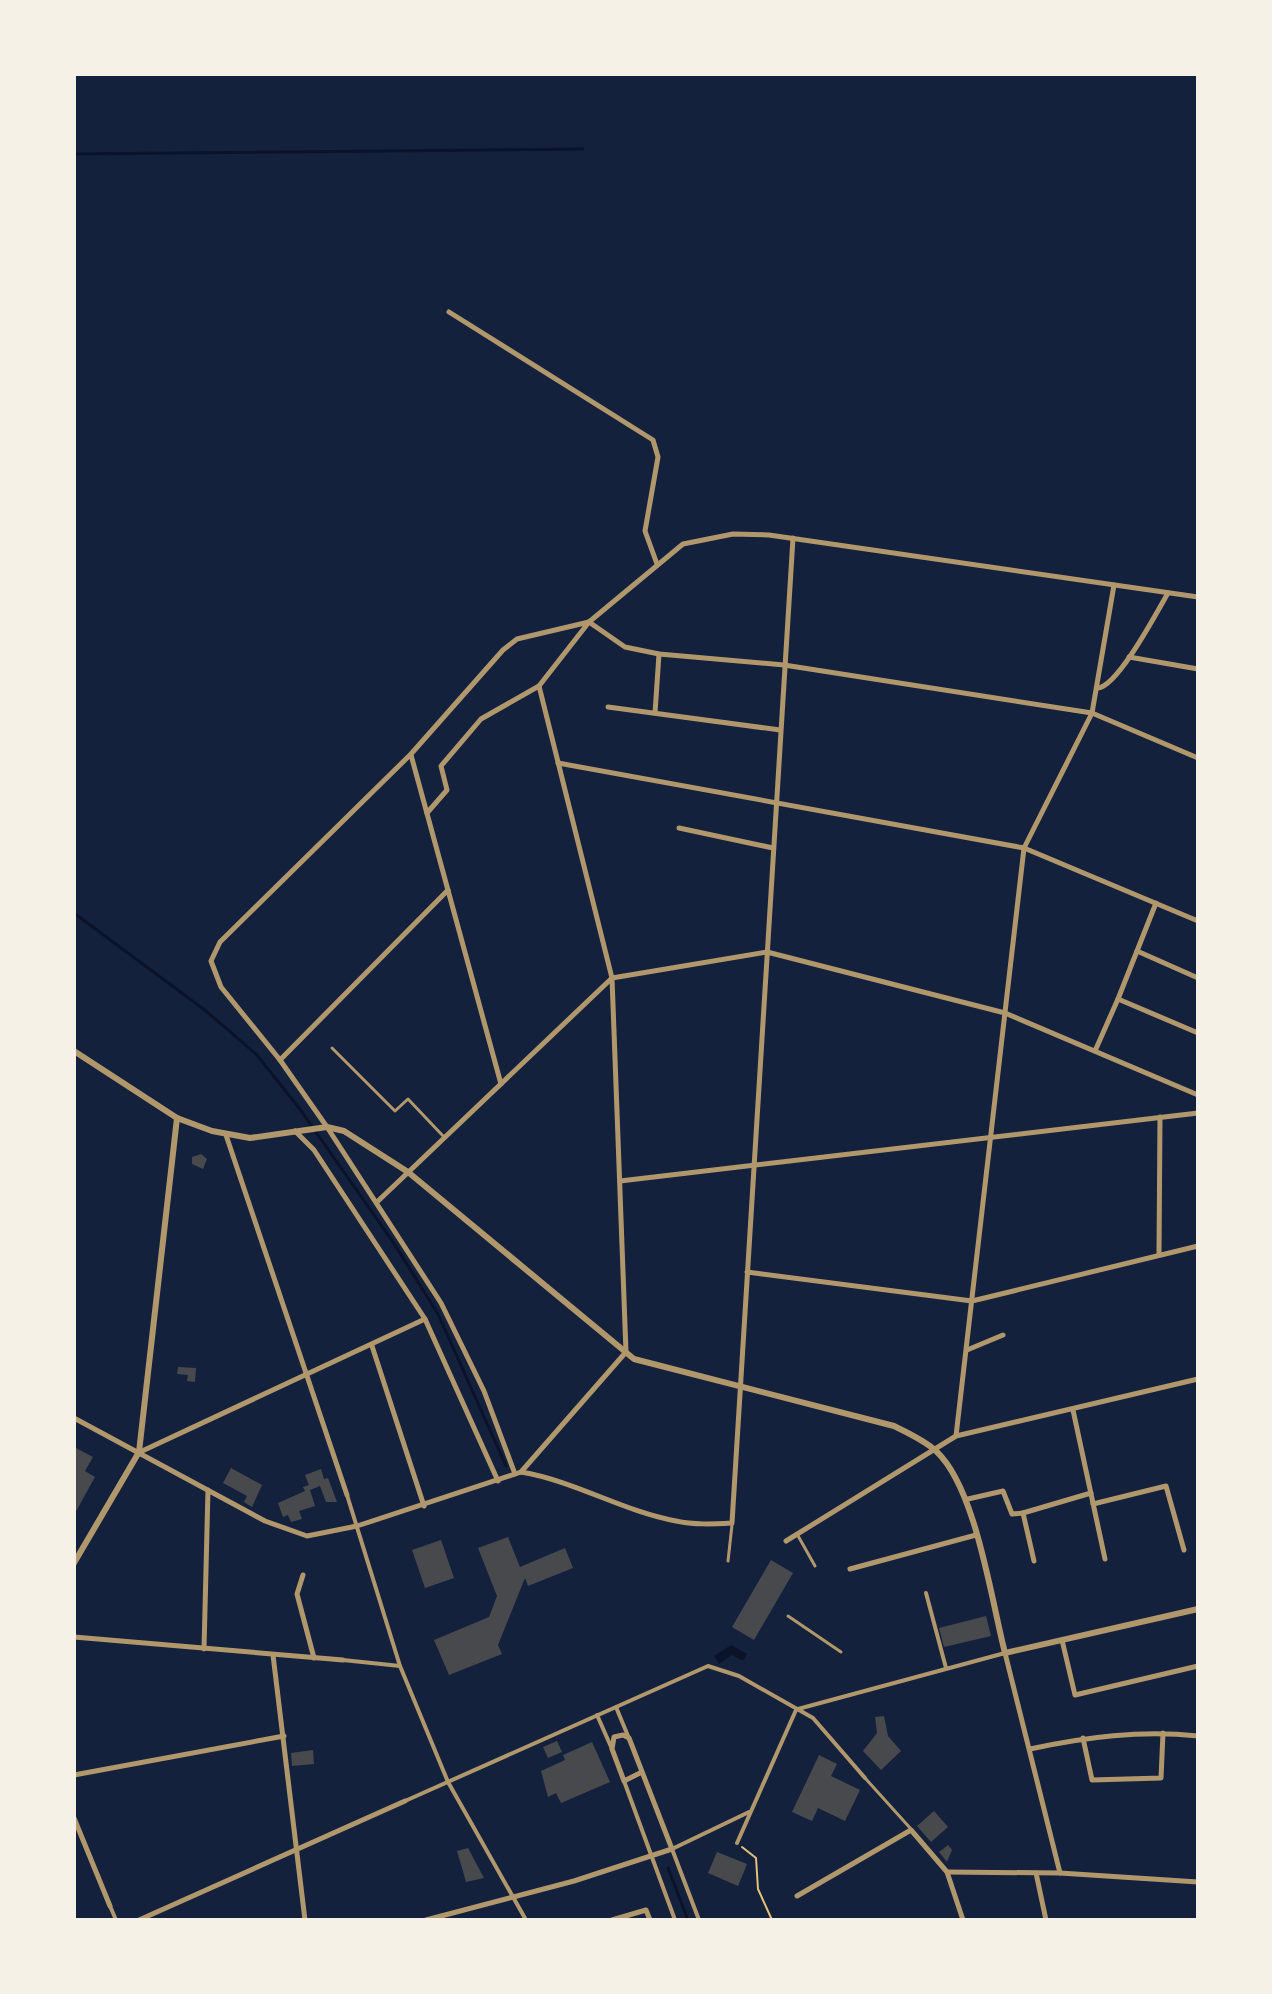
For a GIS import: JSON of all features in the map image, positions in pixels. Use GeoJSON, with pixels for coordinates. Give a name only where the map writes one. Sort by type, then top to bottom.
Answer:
{"type":"FeatureCollection","features":[{"type":"Feature","properties":{"kind":"street"},"geometry":{"type":"LineString","coordinates":[[449,312],[649,435],[658,457],[645,531],[657,564]]}},
{"type":"Feature","properties":{"kind":"street"},"geometry":{"type":"LineString","coordinates":[[427,813],[447,790],[441,766],[481,719],[539,686],[589,622],[683,544],[721,537],[769,535],[1198,597]]}},
{"type":"Feature","properties":{"kind":"street"},"geometry":{"type":"LineString","coordinates":[[518,1473],[546,1476],[678,1522],[732,1523],[793,538]]}},
{"type":"Feature","properties":{"kind":"street"},"geometry":{"type":"LineString","coordinates":[[956,1436],[1024,848],[1092,713],[1114,585]]}},
{"type":"Feature","properties":{"kind":"street"},"geometry":{"type":"LineString","coordinates":[[1098,688],[1108,685],[1129,657],[1168,593]]}},
{"type":"Feature","properties":{"kind":"street"},"geometry":{"type":"LineString","coordinates":[[518,1473],[484,1391],[446,1312],[377,1202],[280,1060],[221,987],[211,961],[220,942],[411,754],[503,650],[517,639],[569,625],[589,622],[625,647],[659,654],[784,665],[1092,713],[1198,758]]}},
{"type":"Feature","properties":{"kind":"street"},"geometry":{"type":"LineString","coordinates":[[655,713],[659,654]]}},
{"type":"Feature","properties":{"kind":"street"},"geometry":{"type":"LineString","coordinates":[[1129,657],[1198,669]]}},
{"type":"Feature","properties":{"kind":"street"},"geometry":{"type":"LineString","coordinates":[[74,1418],[295,1534],[318,1536],[424,1506],[518,1473],[626,1352],[612,978],[539,686]]}},
{"type":"Feature","properties":{"kind":"street"},"geometry":{"type":"LineString","coordinates":[[608,707],[780,730]]}},
{"type":"Feature","properties":{"kind":"street"},"geometry":{"type":"LineString","coordinates":[[411,754],[501,1084]]}},
{"type":"Feature","properties":{"kind":"street"},"geometry":{"type":"LineString","coordinates":[[558,763],[1024,848],[1198,921]]}},
{"type":"Feature","properties":{"kind":"street"},"geometry":{"type":"LineString","coordinates":[[679,828],[773,848]]}},
{"type":"Feature","properties":{"kind":"street"},"geometry":{"type":"LineString","coordinates":[[280,1060],[448,890]]}},
{"type":"Feature","properties":{"kind":"street"},"geometry":{"type":"LineString","coordinates":[[1095,1051],[1156,903]]}},
{"type":"Feature","properties":{"kind":"street"},"geometry":{"type":"LineString","coordinates":[[1137,951],[1198,978]]}},
{"type":"Feature","properties":{"kind":"street"},"geometry":{"type":"LineString","coordinates":[[377,1202],[612,978],[767,952],[1005,1013],[1198,1095]]}},
{"type":"Feature","properties":{"kind":"street"},"geometry":{"type":"LineString","coordinates":[[1118,999],[1198,1033]]}},
{"type":"Feature","properties":{"kind":"street"},"geometry":{"type":"LineString","coordinates":[[74,1051],[177,1118],[226,1135],[250,1138],[323,1127],[344,1131],[408,1172],[626,1352],[646,1364],[894,1426],[936,1451],[953,1471],[968,1499],[1060,1873]]}},
{"type":"Feature","properties":{"kind":"street"},"geometry":{"type":"LineString","coordinates":[[620,1181],[1198,1113]]}},
{"type":"Feature","properties":{"kind":"street"},"geometry":{"type":"LineString","coordinates":[[1159,1254],[1160,1117]]}},
{"type":"Feature","properties":{"kind":"street"},"geometry":{"type":"LineString","coordinates":[[74,1563],[139,1452],[177,1118]]}},
{"type":"Feature","properties":{"kind":"street"},"geometry":{"type":"LineString","coordinates":[[295,1130],[314,1150],[425,1319],[498,1481]]}},
{"type":"Feature","properties":{"kind":"street"},"geometry":{"type":"LineString","coordinates":[[226,1135],[347,1495],[400,1666],[448,1782],[526,1920]]}},
{"type":"Feature","properties":{"kind":"street"},"geometry":{"type":"LineString","coordinates":[[747,1272],[972,1301],[1198,1246]]}},
{"type":"Feature","properties":{"kind":"street"},"geometry":{"type":"LineString","coordinates":[[139,1452],[425,1319]]}},
{"type":"Feature","properties":{"kind":"street"},"geometry":{"type":"LineString","coordinates":[[966,1351],[1003,1335]]}},
{"type":"Feature","properties":{"kind":"street"},"geometry":{"type":"LineString","coordinates":[[372,1346],[424,1506]]}},
{"type":"Feature","properties":{"kind":"street"},"geometry":{"type":"LineString","coordinates":[[786,1541],[956,1436],[1198,1379]]}},
{"type":"Feature","properties":{"kind":"street"},"geometry":{"type":"LineString","coordinates":[[1073,1410],[1105,1559]]}},
{"type":"Feature","properties":{"kind":"street"},"geometry":{"type":"LineString","coordinates":[[1093,1504],[1166,1486],[1184,1550]]}},
{"type":"Feature","properties":{"kind":"street"},"geometry":{"type":"LineString","coordinates":[[204,1649],[208,1490]]}},
{"type":"Feature","properties":{"kind":"street"},"geometry":{"type":"LineString","coordinates":[[968,1499],[1003,1491],[1012,1514],[1091,1493]]}},
{"type":"Feature","properties":{"kind":"street"},"geometry":{"type":"LineString","coordinates":[[1023,1513],[1034,1561]]}},
{"type":"Feature","properties":{"kind":"street"},"geometry":{"type":"LineString","coordinates":[[850,1569],[976,1535]]}},
{"type":"Feature","properties":{"kind":"street"},"geometry":{"type":"LineString","coordinates":[[303,1575],[297,1594],[314,1658]]}},
{"type":"Feature","properties":{"kind":"street"},"geometry":{"type":"LineString","coordinates":[[926,1593],[946,1668]]}},
{"type":"Feature","properties":{"kind":"street"},"geometry":{"type":"LineString","coordinates":[[737,1843],[796,1710],[1005,1653],[1198,1609]]}},
{"type":"Feature","properties":{"kind":"street"},"geometry":{"type":"LineString","coordinates":[[74,1637],[400,1666]]}},
{"type":"Feature","properties":{"kind":"street"},"geometry":{"type":"LineString","coordinates":[[1062,1640],[1075,1695],[1198,1666]]}},
{"type":"Feature","properties":{"kind":"street"},"geometry":{"type":"LineString","coordinates":[[273,1655],[305,1920]]}},
{"type":"Feature","properties":{"kind":"street"},"geometry":{"type":"LineString","coordinates":[[139,1920],[708,1666],[739,1676],[813,1718],[865,1778]]}},
{"type":"Feature","properties":{"kind":"street"},"geometry":{"type":"LineString","coordinates":[[616,1706],[699,1920]]}},
{"type":"Feature","properties":{"kind":"street"},"geometry":{"type":"LineString","coordinates":[[597,1715],[675,1920]]}},
{"type":"Feature","properties":{"kind":"street"},"geometry":{"type":"LineString","coordinates":[[1030,1749],[1083,1738],[1163,1733],[1198,1736]]}},
{"type":"Feature","properties":{"kind":"street"},"geometry":{"type":"LineString","coordinates":[[1083,1738],[1092,1780],[1161,1778],[1163,1733]]}},
{"type":"Feature","properties":{"kind":"street"},"geometry":{"type":"LineString","coordinates":[[612,1749],[612,1739],[619,1735],[630,1742]]}},
{"type":"Feature","properties":{"kind":"street"},"geometry":{"type":"LineString","coordinates":[[74,1775],[284,1736]]}},
{"type":"Feature","properties":{"kind":"street"},"geometry":{"type":"LineString","coordinates":[[624,1781],[642,1772]]}},
{"type":"Feature","properties":{"kind":"street"},"geometry":{"type":"LineString","coordinates":[[426,1920],[672,1849],[749,1812]]}},
{"type":"Feature","properties":{"kind":"street"},"geometry":{"type":"LineString","coordinates":[[74,1818],[116,1920]]}},
{"type":"Feature","properties":{"kind":"street"},"geometry":{"type":"LineString","coordinates":[[797,1896],[911,1830],[947,1872],[963,1920]]}},
{"type":"Feature","properties":{"kind":"street"},"geometry":{"type":"LineString","coordinates":[[947,1872],[1060,1873],[1198,1882]]}},
{"type":"Feature","properties":{"kind":"street"},"geometry":{"type":"LineString","coordinates":[[1036,1873],[1046,1920]]}},
{"type":"Feature","properties":{"kind":"street"},"geometry":{"type":"LineString","coordinates":[[612,1920],[646,1910],[650,1920]]}},
{"type":"Feature","properties":{"kind":"lane"},"geometry":{"type":"LineString","coordinates":[[332,1048],[395,1111],[408,1099],[444,1137]]}},
{"type":"Feature","properties":{"kind":"lane"},"geometry":{"type":"LineString","coordinates":[[728,1561],[732,1523]]}},
{"type":"Feature","properties":{"kind":"lane"},"geometry":{"type":"LineString","coordinates":[[797,1534],[815,1566]]}},
{"type":"Feature","properties":{"kind":"lane"},"geometry":{"type":"LineString","coordinates":[[788,1616],[841,1652]]}},
{"type":"Feature","properties":{"kind":"lane"},"geometry":{"type":"LineString","coordinates":[[865,1778],[911,1830]]}},
{"type":"Feature","properties":{"kind":"path"},"geometry":{"type":"LineString","coordinates":[[737,1843],[756,1858],[758,1889],[772,1920]]}},
{"type":"Feature","properties":{"kind":"water"},"geometry":{"type":"Polygon","coordinates":[[[731,1645],[747,1654],[743,1661],[732,1655],[719,1664],[714,1656],[731,1645]]]}},
{"type":"Feature","properties":{"kind":"building"},"geometry":{"type":"Polygon","coordinates":[[[201,1154],[207,1159],[203,1169],[192,1164],[192,1157],[201,1154]]]}},
{"type":"Feature","properties":{"kind":"building"},"geometry":{"type":"Polygon","coordinates":[[[178,1367],[196,1368],[195,1382],[187,1381],[188,1375],[177,1374],[178,1367]]]}},
{"type":"Feature","properties":{"kind":"building"},"geometry":{"type":"Polygon","coordinates":[[[74,1447],[93,1457],[85,1471],[95,1477],[74,1515],[74,1447]]]}},
{"type":"Feature","properties":{"kind":"building"},"geometry":{"type":"Polygon","coordinates":[[[231,1468],[262,1485],[252,1507],[244,1502],[247,1496],[223,1483],[231,1468]]]}},
{"type":"Feature","properties":{"kind":"building"},"geometry":{"type":"Polygon","coordinates":[[[321,1469],[337,1502],[326,1502],[320,1486],[310,1490],[315,1506],[299,1511],[302,1519],[291,1522],[288,1515],[283,1517],[278,1503],[305,1491],[303,1487],[309,1485],[305,1475],[321,1469]]]}},
{"type":"Feature","properties":{"kind":"building"},"geometry":{"type":"Polygon","coordinates":[[[508,1537],[520,1567],[565,1548],[573,1568],[528,1586],[525,1578],[498,1645],[502,1654],[449,1675],[434,1640],[489,1617],[497,1596],[478,1548],[508,1537]]]}},
{"type":"Feature","properties":{"kind":"building"},"geometry":{"type":"Polygon","coordinates":[[[441,1540],[454,1578],[425,1588],[412,1550],[441,1540]]]}},
{"type":"Feature","properties":{"kind":"building"},"geometry":{"type":"Polygon","coordinates":[[[771,1560],[793,1573],[754,1640],[732,1627],[771,1560]]]}},
{"type":"Feature","properties":{"kind":"building"},"geometry":{"type":"Polygon","coordinates":[[[986,1616],[991,1636],[944,1647],[939,1628],[986,1616]]]}},
{"type":"Feature","properties":{"kind":"building"},"geometry":{"type":"Polygon","coordinates":[[[884,1716],[888,1736],[901,1751],[881,1770],[863,1751],[877,1733],[875,1717],[884,1716]]]}},
{"type":"Feature","properties":{"kind":"building"},"geometry":{"type":"Polygon","coordinates":[[[557,1741],[562,1752],[548,1758],[543,1747],[557,1741]]]}},
{"type":"Feature","properties":{"kind":"building"},"geometry":{"type":"Polygon","coordinates":[[[592,1742],[610,1782],[561,1803],[556,1793],[548,1797],[541,1771],[565,1760],[563,1755],[592,1742]]]}},
{"type":"Feature","properties":{"kind":"building"},"geometry":{"type":"Polygon","coordinates":[[[313,1750],[314,1764],[292,1766],[291,1753],[313,1750]]]}},
{"type":"Feature","properties":{"kind":"building"},"geometry":{"type":"Polygon","coordinates":[[[819,1755],[837,1764],[831,1776],[860,1790],[845,1821],[818,1808],[812,1821],[792,1812],[819,1755]]]}},
{"type":"Feature","properties":{"kind":"building"},"geometry":{"type":"Polygon","coordinates":[[[934,1811],[948,1827],[931,1842],[917,1826],[934,1811]]]}},
{"type":"Feature","properties":{"kind":"building"},"geometry":{"type":"Polygon","coordinates":[[[948,1845],[952,1850],[947,1862],[939,1852],[948,1845]]]}},
{"type":"Feature","properties":{"kind":"building"},"geometry":{"type":"Polygon","coordinates":[[[468,1848],[484,1878],[466,1882],[457,1851],[468,1848]]]}},
{"type":"Feature","properties":{"kind":"building"},"geometry":{"type":"Polygon","coordinates":[[[717,1852],[747,1864],[738,1886],[708,1873],[717,1852]]]}},
{"type":"Feature","properties":{"kind":"waterway"},"geometry":{"type":"LineString","coordinates":[[74,154],[583,149]]}},
{"type":"Feature","properties":{"kind":"waterway"},"geometry":{"type":"LineString","coordinates":[[74,913],[206,1011],[257,1055],[299,1108],[393,1242],[438,1314],[506,1466]]}},
{"type":"Feature","properties":{"kind":"waterway"},"geometry":{"type":"LineString","coordinates":[[668,1868],[688,1920]]}}]}
